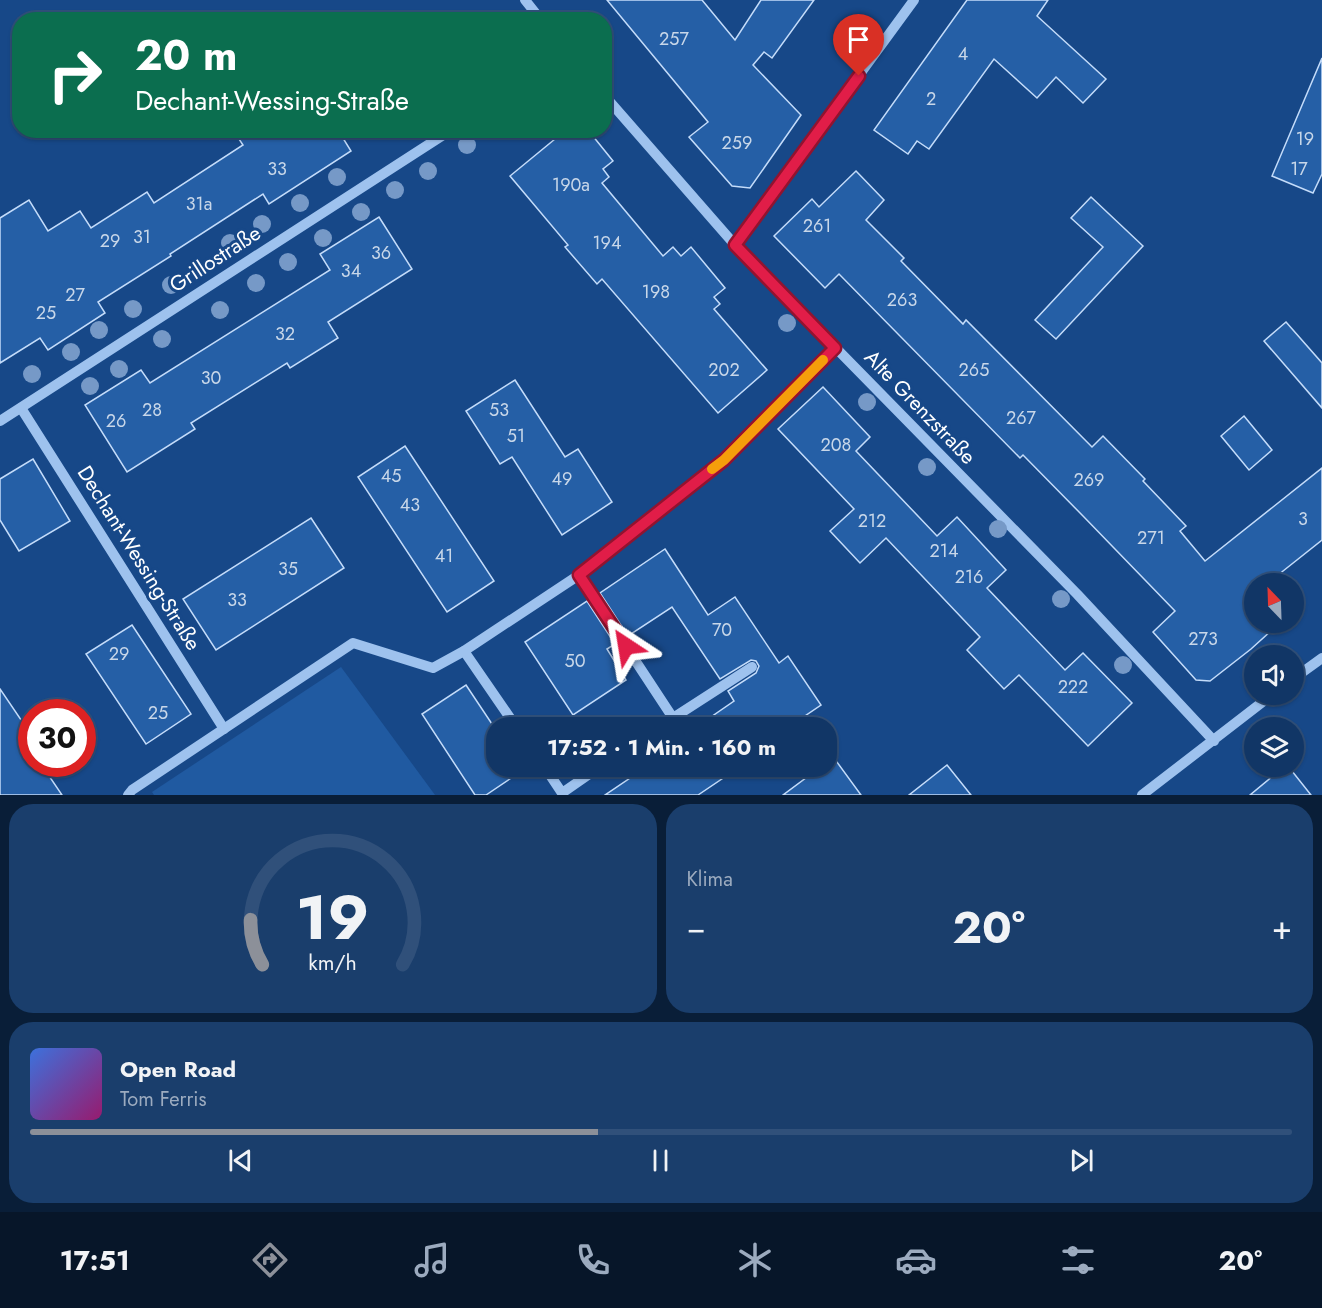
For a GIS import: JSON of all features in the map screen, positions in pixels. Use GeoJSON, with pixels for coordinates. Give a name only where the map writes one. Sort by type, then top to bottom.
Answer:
{"type":"FeatureCollection","features":[{"type":"Feature","properties":{"kind":"street"},"geometry":{"type":"LineString","coordinates":[[525,0],[535,12]]}},
{"type":"Feature","properties":{"kind":"street"},"geometry":{"type":"LineString","coordinates":[[735,245],[914,0]]}},
{"type":"Feature","properties":{"kind":"street","name":"Alte Grenzstraße"},"geometry":{"type":"LineString","coordinates":[[612,104],[735,245],[1077,594],[1214,741]]}},
{"type":"Feature","properties":{"kind":"street","name":"Grillostraße"},"geometry":{"type":"LineString","coordinates":[[0,421],[439,138]]}},
{"type":"Feature","properties":{"kind":"street"},"geometry":{"type":"LineString","coordinates":[[128,795],[132,790],[353,642],[433,668],[464,651],[579,575],[724,460],[835,348]]}},
{"type":"Feature","properties":{"kind":"street","name":"Dechant-Wessing-Straße"},"geometry":{"type":"LineString","coordinates":[[21,408],[224,729]]}},
{"type":"Feature","properties":{"kind":"street"},"geometry":{"type":"LineString","coordinates":[[579,575],[672,717]]}},
{"type":"Feature","properties":{"kind":"street"},"geometry":{"type":"LineString","coordinates":[[464,651],[509,717]]}},
{"type":"Feature","properties":{"kind":"street"},"geometry":{"type":"LineString","coordinates":[[1304,671],[1322,658]]}},
{"type":"Feature","properties":{"kind":"street"},"geometry":{"type":"LineString","coordinates":[[675,717],[752,667]]}},
{"type":"Feature","properties":{"kind":"street"},"geometry":{"type":"LineString","coordinates":[[1142,795],[1259,705]]}},
{"type":"Feature","properties":{"kind":"street"},"geometry":{"type":"LineString","coordinates":[[551,777],[562,793],[585,777]]}},
{"type":"Feature","properties":{"kind":"shaded area"},"geometry":{"type":"Polygon","coordinates":[[[341,667],[435,795],[154,795],[152,792],[341,667]]]}},
{"type":"Feature","properties":{"kind":"building"},"geometry":{"type":"Polygon","coordinates":[[[607,0],[702,0],[735,40],[761,0],[814,0],[772,58],[764,52],[753,65],[801,115],[750,188],[732,186],[689,137],[708,122],[607,0]]]}},
{"type":"Feature","properties":{"kind":"building"},"geometry":{"type":"Polygon","coordinates":[[[967,0],[1048,0],[1037,16],[1106,79],[1083,103],[1056,77],[1037,98],[994,59],[929,149],[917,141],[908,154],[874,130],[967,0]]]}},
{"type":"Feature","properties":{"kind":"building"},"geometry":{"type":"Polygon","coordinates":[[[1322,58],[1322,174],[1313,193],[1272,176],[1322,58]]]}},
{"type":"Feature","properties":{"kind":"building"},"geometry":{"type":"Polygon","coordinates":[[[238,138],[343,138],[351,151],[269,204],[263,194],[170,254],[171,256],[98,302],[105,313],[48,350],[40,338],[0,363],[0,218],[29,200],[48,231],[80,211],[91,228],[147,192],[154,203],[243,145],[238,138]]]}},
{"type":"Feature","properties":{"kind":"building"},"geometry":{"type":"Polygon","coordinates":[[[556,138],[594,138],[613,161],[603,169],[609,177],[602,183],[663,256],[673,247],[681,256],[691,247],[725,288],[714,297],[720,304],[714,309],[767,370],[718,413],[602,279],[597,284],[565,247],[568,245],[510,176],[556,138]]]}},
{"type":"Feature","properties":{"kind":"building"},"geometry":{"type":"Polygon","coordinates":[[[856,171],[884,200],[866,220],[904,258],[901,261],[963,324],[966,320],[1092,447],[1103,436],[1186,526],[1180,531],[1205,561],[1322,468],[1322,540],[1281,573],[1244,573],[1244,633],[1269,633],[1255,645],[1244,645],[1244,654],[1210,681],[1196,680],[1153,632],[1175,611],[1023,455],[1020,458],[839,274],[825,288],[774,236],[812,199],[819,207],[856,171]]]}},
{"type":"Feature","properties":{"kind":"building"},"geometry":{"type":"Polygon","coordinates":[[[1091,197],[1143,246],[1056,339],[1035,320],[1103,247],[1071,218],[1091,197]]]}},
{"type":"Feature","properties":{"kind":"building"},"geometry":{"type":"Polygon","coordinates":[[[379,217],[412,269],[328,322],[338,338],[290,368],[287,363],[191,423],[195,429],[127,472],[85,405],[141,370],[150,383],[330,270],[320,254],[379,217]]]}},
{"type":"Feature","properties":{"kind":"building"},"geometry":{"type":"Polygon","coordinates":[[[1286,322],[1322,363],[1322,408],[1264,341],[1286,322]]]}},
{"type":"Feature","properties":{"kind":"building"},"geometry":{"type":"Polygon","coordinates":[[[515,380],[565,457],[578,449],[612,502],[562,535],[512,457],[500,464],[466,411],[515,380]]]}},
{"type":"Feature","properties":{"kind":"building"},"geometry":{"type":"Polygon","coordinates":[[[823,387],[870,437],[856,451],[937,536],[957,517],[1006,570],[987,588],[1065,670],[1083,653],[1132,703],[1088,746],[1019,675],[1004,689],[967,650],[980,637],[886,538],[860,563],[830,531],[854,509],[778,429],[823,387]]]}},
{"type":"Feature","properties":{"kind":"building"},"geometry":{"type":"Polygon","coordinates":[[[1244,416],[1272,450],[1249,470],[1221,436],[1244,416]]]}},
{"type":"Feature","properties":{"kind":"building"},"geometry":{"type":"Polygon","coordinates":[[[405,446],[494,581],[447,612],[358,477],[405,446]]]}},
{"type":"Feature","properties":{"kind":"building"},"geometry":{"type":"Polygon","coordinates":[[[33,459],[70,521],[19,551],[0,520],[0,479],[33,459]]]}},
{"type":"Feature","properties":{"kind":"building"},"geometry":{"type":"Polygon","coordinates":[[[311,518],[344,568],[216,650],[183,599],[311,518]]]}},
{"type":"Feature","properties":{"kind":"building"},"geometry":{"type":"Polygon","coordinates":[[[665,549],[708,615],[735,597],[779,663],[788,656],[821,705],[803,717],[711,717],[734,701],[728,691],[756,673],[759,666],[756,661],[751,660],[720,679],[672,607],[628,636],[600,593],[665,549]]]}},
{"type":"Feature","properties":{"kind":"building"},"geometry":{"type":"Polygon","coordinates":[[[587,601],[615,644],[607,649],[626,680],[573,715],[525,642],[587,601]]]}},
{"type":"Feature","properties":{"kind":"building"},"geometry":{"type":"Polygon","coordinates":[[[132,625],[191,714],[146,744],[86,654],[132,625]]]}},
{"type":"Feature","properties":{"kind":"building"},"geometry":{"type":"Polygon","coordinates":[[[466,685],[487,717],[486,777],[513,777],[486,795],[475,795],[422,714],[466,685]]]}},
{"type":"Feature","properties":{"kind":"building"},"geometry":{"type":"Polygon","coordinates":[[[0,689],[18,715],[18,777],[50,777],[62,795],[0,795],[0,689]]]}},
{"type":"Feature","properties":{"kind":"building"},"geometry":{"type":"Polygon","coordinates":[[[837,762],[861,795],[783,795],[807,777],[837,777],[837,762]]]}},
{"type":"Feature","properties":{"kind":"building"},"geometry":{"type":"Polygon","coordinates":[[[947,765],[971,795],[909,795],[947,765]]]}},
{"type":"Feature","properties":{"kind":"building"},"geometry":{"type":"Polygon","coordinates":[[[632,777],[725,777],[698,795],[605,795],[632,777]]]}},
{"type":"Feature","properties":{"kind":"building"},"geometry":{"type":"Polygon","coordinates":[[[1272,777],[1297,777],[1311,795],[1250,795],[1272,777]]]}},
{"type":"Feature","properties":{"kind":"slow traffic"},"geometry":{"type":"LineString","coordinates":[[712,469],[724,460],[823,360]]}},
{"type":"Feature","properties":{"kind":"route"},"geometry":{"type":"LineString","coordinates":[[626,646],[579,575],[724,460],[835,348],[735,245],[859,76]]}}]}
